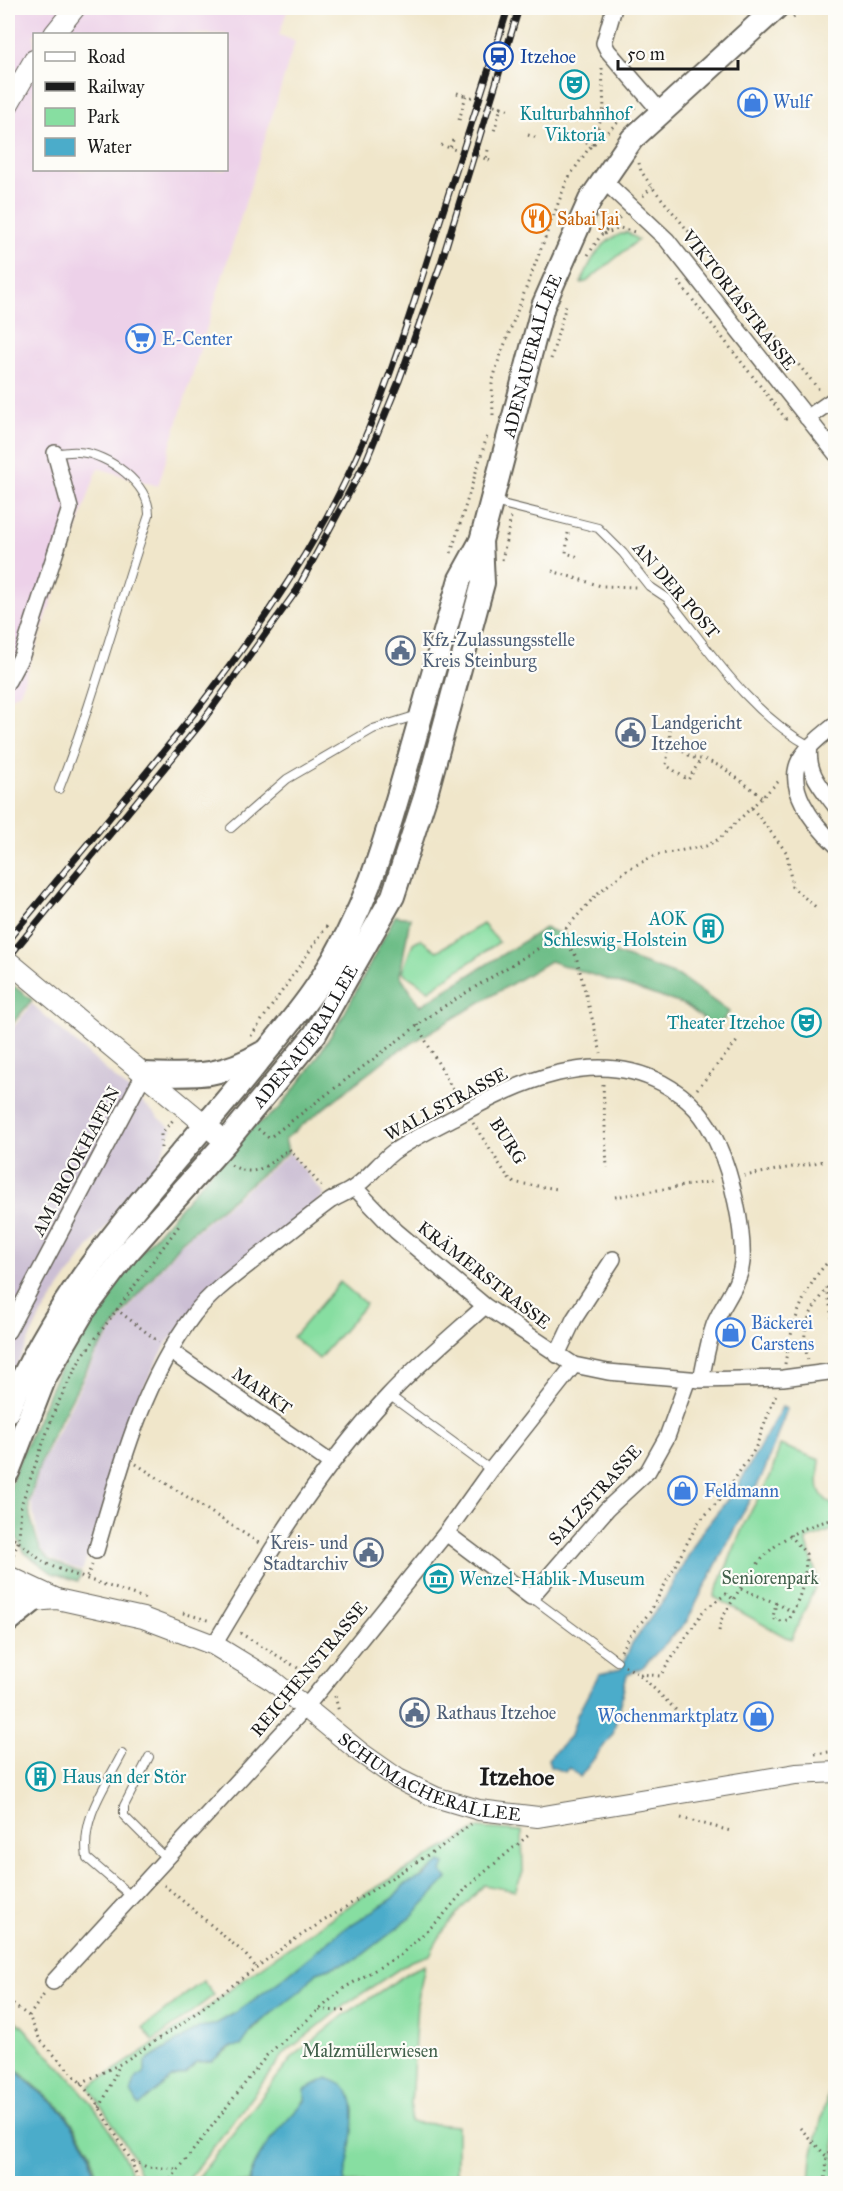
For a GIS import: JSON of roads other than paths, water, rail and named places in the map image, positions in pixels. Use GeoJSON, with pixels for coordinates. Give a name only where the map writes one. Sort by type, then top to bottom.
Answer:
{"type":"FeatureCollection","features":[{"type":"Feature","properties":{"kind":"main road","name":"ADENAUERALLEE"},"geometry":{"type":"LineString","coordinates":[[8,1411],[34,1353],[70,1291],[122,1222],[207,1125],[257,1046],[319,983],[358,915],[376,871],[460,579],[481,541],[543,306],[565,252],[602,179],[626,145],[660,111],[776,8]]}},
{"type":"Feature","properties":{"kind":"main road","name":"ADENAUERALLEE"},"geometry":{"type":"LineString","coordinates":[[8,1472],[45,1377],[83,1312],[127,1253],[226,1142],[315,1034],[393,896],[432,773],[483,584],[481,541]]}},
{"type":"Feature","properties":{"kind":"main road"},"geometry":{"type":"LineString","coordinates":[[144,1074],[206,1075],[244,1063],[257,1046]]}},
{"type":"Feature","properties":{"kind":"main road"},"geometry":{"type":"LineString","coordinates":[[8,1621],[33,1601]]}},
{"type":"Feature","properties":{"kind":"street"},"geometry":{"type":"LineString","coordinates":[[55,33],[75,8]]}},
{"type":"Feature","properties":{"kind":"street"},"geometry":{"type":"LineString","coordinates":[[614,8],[605,37],[608,51],[660,111]]}},
{"type":"Feature","properties":{"kind":"street"},"geometry":{"type":"LineString","coordinates":[[8,105],[33,62]]}},
{"type":"Feature","properties":{"kind":"street","name":"VIKTORIASTRASSE"},"geometry":{"type":"LineString","coordinates":[[602,179],[667,240],[836,454]]}},
{"type":"Feature","properties":{"kind":"street"},"geometry":{"type":"LineString","coordinates":[[807,418],[836,399]]}},
{"type":"Feature","properties":{"kind":"street"},"geometry":{"type":"LineString","coordinates":[[8,681],[22,655],[70,508],[55,453]]}},
{"type":"Feature","properties":{"kind":"street"},"geometry":{"type":"LineString","coordinates":[[836,724],[810,746],[800,758],[795,773],[800,795],[816,823],[836,844]]}},
{"type":"Feature","properties":{"kind":"street"},"geometry":{"type":"LineString","coordinates":[[810,746],[808,759],[813,776],[836,807]]}},
{"type":"Feature","properties":{"kind":"street"},"geometry":{"type":"LineString","coordinates":[[8,961],[226,1142]]}},
{"type":"Feature","properties":{"kind":"street","name":"WALLSTRASSE"},"geometry":{"type":"LineString","coordinates":[[96,1551],[124,1457],[145,1403],[170,1351],[193,1316],[216,1290],[333,1199],[355,1188],[392,1153],[506,1090],[552,1074],[603,1067],[630,1071],[655,1079],[688,1099],[712,1131],[730,1179],[741,1244],[742,1264],[714,1326],[695,1380]]}},
{"type":"Feature","properties":{"kind":"street","name":"AM BROOKHAFEN"},"geometry":{"type":"LineString","coordinates":[[8,1331],[144,1074]]}},
{"type":"Feature","properties":{"kind":"street","name":"KRÄMERSTRASSE"},"geometry":{"type":"LineString","coordinates":[[355,1188],[396,1231],[485,1306],[574,1365],[608,1372],[695,1380],[783,1378],[836,1371]]}},
{"type":"Feature","properties":{"kind":"street"},"geometry":{"type":"LineString","coordinates":[[557,1355],[574,1319],[613,1259]]}},
{"type":"Feature","properties":{"kind":"street"},"geometry":{"type":"LineString","coordinates":[[214,1645],[296,1509],[331,1463],[389,1395],[485,1306]]}},
{"type":"Feature","properties":{"kind":"street","name":"MARKT"},"geometry":{"type":"LineString","coordinates":[[170,1351],[331,1463]]}},
{"type":"Feature","properties":{"kind":"street","name":"REICHENSTRASSE"},"geometry":{"type":"LineString","coordinates":[[53,1982],[306,1708],[446,1533],[491,1470],[574,1365]]}},
{"type":"Feature","properties":{"kind":"street","name":"SALZSTRASSE"},"geometry":{"type":"LineString","coordinates":[[531,1597],[607,1509],[648,1471],[695,1380]]}},
{"type":"Feature","properties":{"kind":"street"},"geometry":{"type":"LineString","coordinates":[[446,1533],[531,1597]]}},
{"type":"Feature","properties":{"kind":"street","name":"SCHUMACHERALLEE"},"geometry":{"type":"LineString","coordinates":[[8,1576],[57,1599],[143,1618],[214,1645],[264,1674],[361,1753],[398,1779],[435,1797],[479,1810],[538,1816],[796,1774],[836,1772]]}},
{"type":"Feature","properties":{"kind":"street","name":"SCHUMACHERALLEE"},"geometry":{"type":"LineString","coordinates":[[8,1598],[33,1601],[57,1599]]}},
{"type":"Feature","properties":{"kind":"lane"},"geometry":{"type":"LineString","coordinates":[[55,453],[79,452],[106,459],[142,488],[150,503],[149,515],[76,746],[59,789]]}},
{"type":"Feature","properties":{"kind":"lane","name":"AN DER POST"},"geometry":{"type":"LineString","coordinates":[[492,502],[598,528],[623,553],[649,586],[667,598],[753,705],[785,732],[810,746]]}},
{"type":"Feature","properties":{"kind":"lane"},"geometry":{"type":"LineString","coordinates":[[231,828],[287,779],[373,729],[422,714]]}},
{"type":"Feature","properties":{"kind":"lane"},"geometry":{"type":"LineString","coordinates":[[389,1395],[491,1470]]}},
{"type":"Feature","properties":{"kind":"lane"},"geometry":{"type":"LineString","coordinates":[[531,1597],[617,1661]]}},
{"type":"Feature","properties":{"kind":"lane"},"geometry":{"type":"LineString","coordinates":[[122,1754],[87,1821],[84,1839],[87,1858],[131,1896]]}},
{"type":"Feature","properties":{"kind":"lane"},"geometry":{"type":"LineString","coordinates":[[149,1757],[124,1806],[124,1816],[166,1858]]}},
{"type":"Feature","properties":{"kind":"water"},"geometry":{"type":"Polygon","coordinates":[[[782,1407],[787,1409],[764,1472],[687,1621],[643,1667],[627,1675],[613,1734],[580,1777],[570,1768],[565,1772],[550,1767],[548,1759],[571,1735],[577,1715],[599,1674],[621,1669],[632,1643],[663,1601],[701,1533],[738,1486],[782,1407]]]}},
{"type":"Feature","properties":{"kind":"water"},"geometry":{"type":"Polygon","coordinates":[[[440,1862],[445,1864],[442,1872],[448,1878],[409,1919],[357,1959],[317,1972],[301,1990],[254,2027],[241,2046],[229,2047],[212,2061],[196,2062],[186,2073],[171,2078],[139,2106],[131,2092],[136,2078],[145,2072],[145,2062],[200,2027],[214,2025],[235,2013],[281,1980],[341,1931],[391,1900],[405,1884],[423,1877],[440,1862]]]}},
{"type":"Feature","properties":{"kind":"water"},"geometry":{"type":"Polygon","coordinates":[[[8,2064],[65,2114],[90,2153],[96,2183],[8,2183],[8,2064]]]}},
{"type":"Feature","properties":{"kind":"water"},"geometry":{"type":"Polygon","coordinates":[[[327,2078],[346,2088],[353,2102],[354,2125],[344,2183],[249,2183],[251,2173],[263,2151],[305,2101],[305,2090],[327,2078]]]}},
{"type":"Feature","properties":{"kind":"railway"},"geometry":{"type":"LineString","coordinates":[[8,940],[132,791],[212,690],[286,584],[339,494],[372,422],[399,347],[508,8]]}},
{"type":"Feature","properties":{"kind":"railway"},"geometry":{"type":"LineString","coordinates":[[8,958],[202,722],[297,590],[366,461],[399,381],[441,263],[519,8]]}},
{"type":"Feature","properties":{"kind":"place","name":"Itzehoe"},"geometry":{"type":"Point","coordinates":[499,57]}},
{"type":"Feature","properties":{"kind":"place","name":"Kulturbahnhof Viktoria"},"geometry":{"type":"Point","coordinates":[575,85]}},
{"type":"Feature","properties":{"kind":"place","name":"Wulf"},"geometry":{"type":"Point","coordinates":[752,102]}},
{"type":"Feature","properties":{"kind":"place","name":"Sabai Jai"},"geometry":{"type":"Point","coordinates":[536,219]}},
{"type":"Feature","properties":{"kind":"place","name":"E-Center"},"geometry":{"type":"Point","coordinates":[141,339]}},
{"type":"Feature","properties":{"kind":"place","name":"Kfz-Zulassungsstelle Kreis Steinburg"},"geometry":{"type":"Point","coordinates":[401,650]}},
{"type":"Feature","properties":{"kind":"place","name":"Landgericht Itzehoe"},"geometry":{"type":"Point","coordinates":[630,733]}},
{"type":"Feature","properties":{"kind":"place","name":"AOK Schleswig-Holstein"},"geometry":{"type":"Point","coordinates":[708,929]}},
{"type":"Feature","properties":{"kind":"place","name":"Theater Itzehoe"},"geometry":{"type":"Point","coordinates":[806,1023]}},
{"type":"Feature","properties":{"kind":"place","name":"Bäckerei Carstens"},"geometry":{"type":"Point","coordinates":[730,1333]}},
{"type":"Feature","properties":{"kind":"place","name":"Feldmann"},"geometry":{"type":"Point","coordinates":[683,1491]}},
{"type":"Feature","properties":{"kind":"place","name":"Kreis- und Stadtarchiv"},"geometry":{"type":"Point","coordinates":[369,1553]}},
{"type":"Feature","properties":{"kind":"place","name":"Wenzel-Hablik-Museum"},"geometry":{"type":"Point","coordinates":[438,1579]}},
{"type":"Feature","properties":{"kind":"place","name":"Rathaus Itzehoe"},"geometry":{"type":"Point","coordinates":[415,1713]}},
{"type":"Feature","properties":{"kind":"place","name":"Wochenmarktplatz"},"geometry":{"type":"Point","coordinates":[759,1716]}},
{"type":"Feature","properties":{"kind":"place","name":"Haus an der Stör"},"geometry":{"type":"Point","coordinates":[41,1777]}},
{"type":"Feature","properties":{"kind":"district","name":"Itzehoe"},"geometry":{"type":"Point","coordinates":[517,1777]}},
{"type":"Feature","properties":{"kind":"park label","name":"Seniorenpark"},"geometry":{"type":"Point","coordinates":[770,1578]}},
{"type":"Feature","properties":{"kind":"park label","name":"Malzmüllerwiesen"},"geometry":{"type":"Point","coordinates":[370,2051]}}]}
